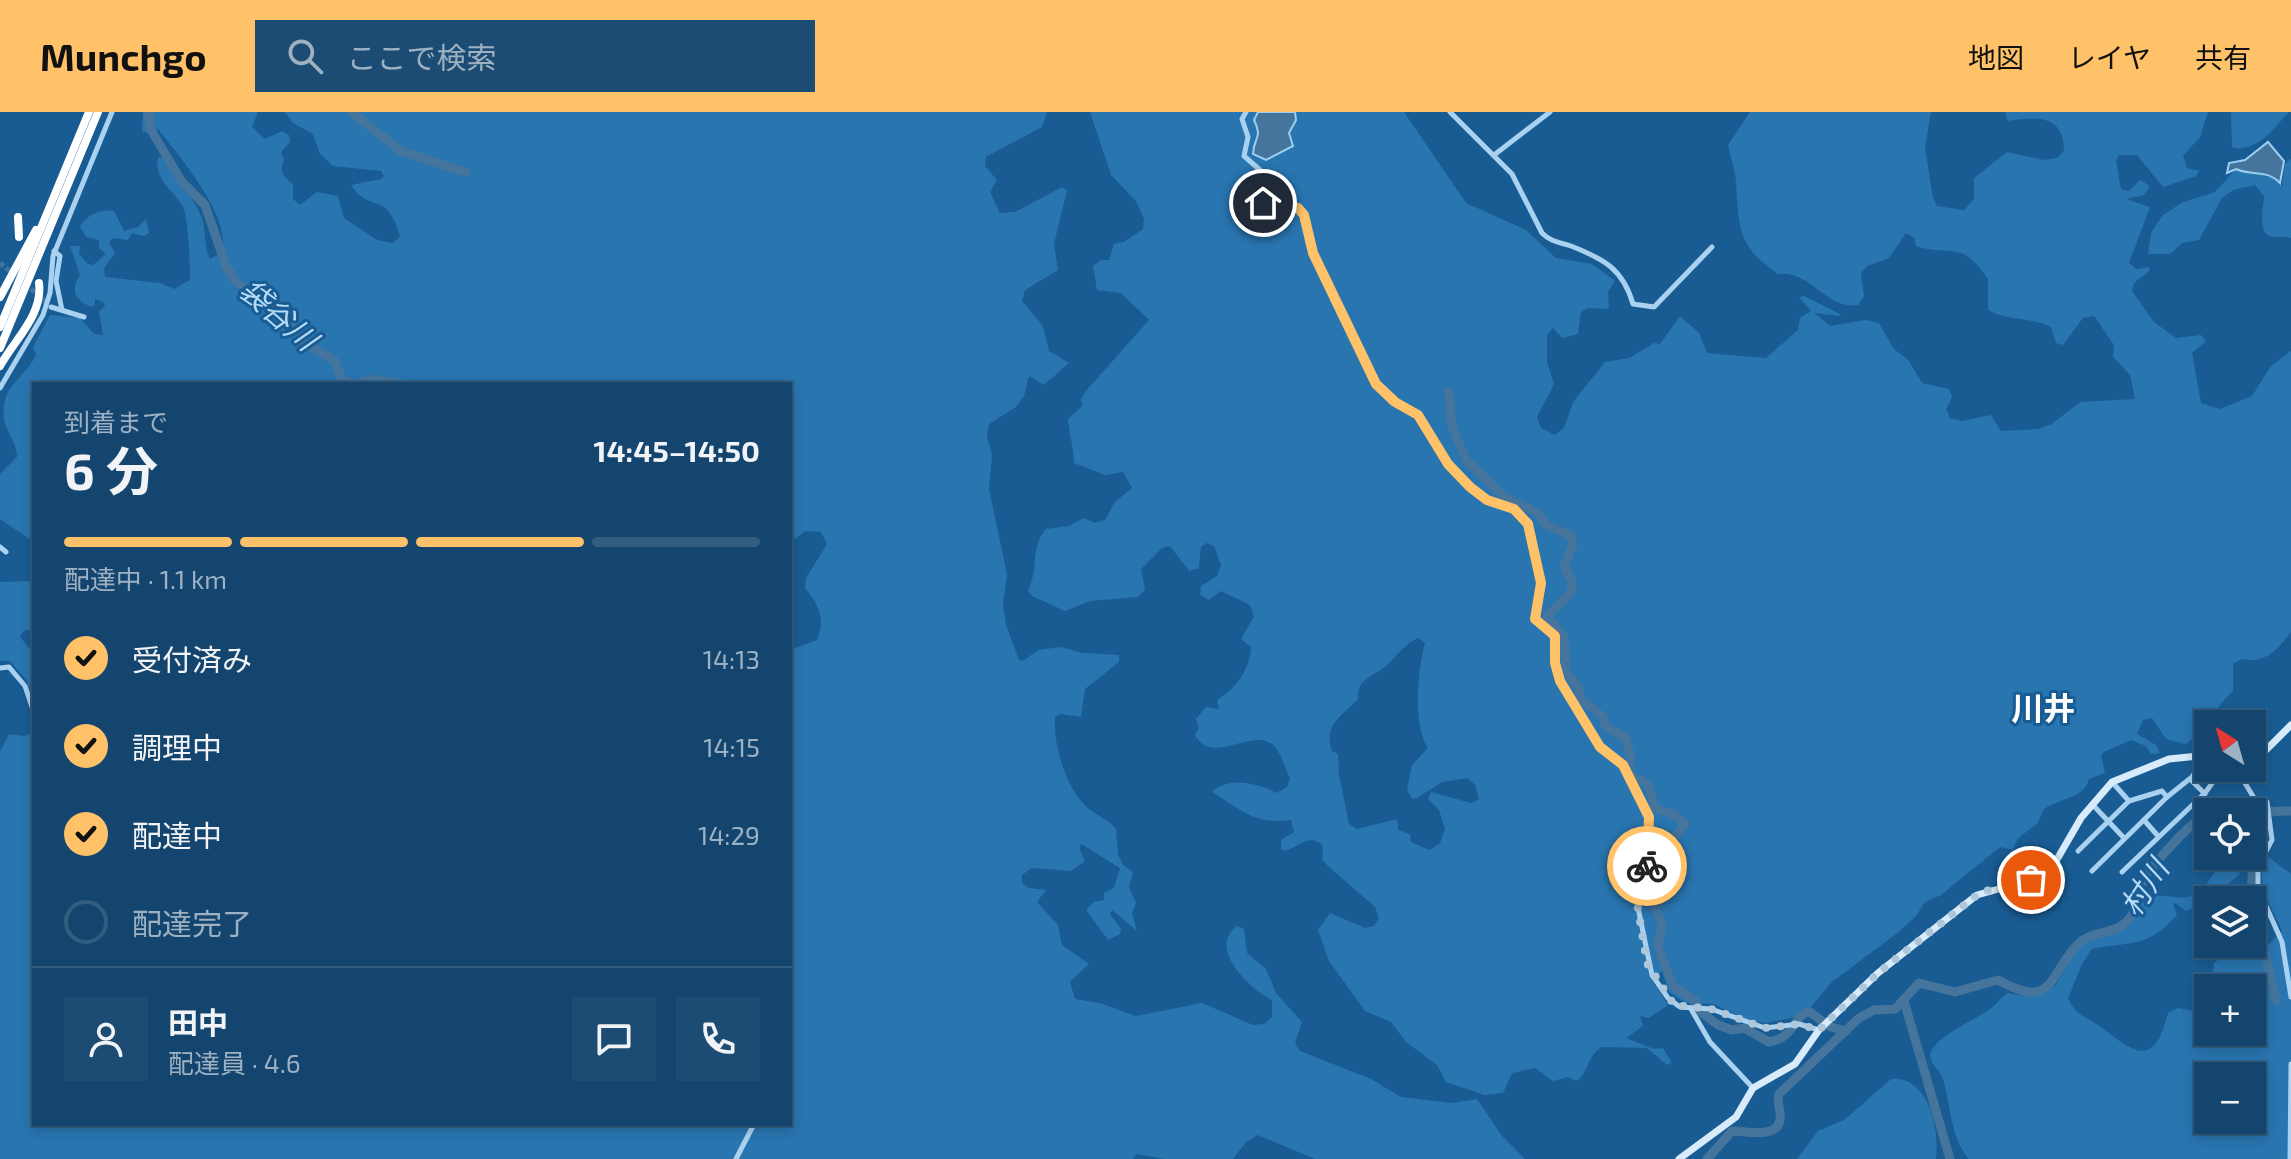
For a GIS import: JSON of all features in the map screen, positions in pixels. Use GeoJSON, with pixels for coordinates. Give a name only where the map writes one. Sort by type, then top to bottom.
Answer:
{"type":"FeatureCollection","features":[{"type":"Feature","properties":{"kind":"highway"},"geometry":{"type":"LineString","coordinates":[[0,327],[89,112]]}},
{"type":"Feature","properties":{"kind":"highway"},"geometry":{"type":"LineString","coordinates":[[0,348],[98,112]]}},
{"type":"Feature","properties":{"kind":"highway"},"geometry":{"type":"LineString","coordinates":[[0,297],[40,223],[83,127]]}},
{"type":"Feature","properties":{"kind":"highway"},"geometry":{"type":"LineString","coordinates":[[18,217],[19,237]]}},
{"type":"Feature","properties":{"kind":"highway"},"geometry":{"type":"LineString","coordinates":[[0,366],[33,316],[39,300],[39,283]]}},
{"type":"Feature","properties":{"kind":"main road"},"geometry":{"type":"LineString","coordinates":[[2266,750],[2291,725]]}},
{"type":"Feature","properties":{"kind":"main road"},"geometry":{"type":"LineString","coordinates":[[1679,1159],[1736,1117],[1753,1088],[1795,1064],[1819,1030],[1878,973],[1977,895],[2001,885],[2031,880],[2052,868],[2092,804],[2112,782],[2169,759],[2194,756]]}},
{"type":"Feature","properties":{"kind":"street"},"geometry":{"type":"LineString","coordinates":[[0,388],[43,315],[54,251],[112,112]]}},
{"type":"Feature","properties":{"kind":"street"},"geometry":{"type":"LineString","coordinates":[[1246,112],[1242,119],[1248,137],[1244,156],[1260,170],[1263,203],[1298,208],[1304,215],[1313,253],[1371,377],[1386,394],[1418,415],[1448,464],[1470,487],[1487,500],[1514,509],[1528,524],[1541,583],[1535,619],[1555,636],[1557,675],[1600,747],[1623,765],[1649,817],[1648,860],[1637,903],[1648,969],[1674,1005],[1711,1009],[1765,1028],[1799,1024],[1819,1030]]}},
{"type":"Feature","properties":{"kind":"street"},"geometry":{"type":"LineString","coordinates":[[1450,112],[1518,181],[1542,233],[1550,241],[1596,257],[1620,273],[1633,304],[1654,307],[1712,247]]}},
{"type":"Feature","properties":{"kind":"street"},"geometry":{"type":"LineString","coordinates":[[1494,155],[1550,112]]}},
{"type":"Feature","properties":{"kind":"street"},"geometry":{"type":"LineString","coordinates":[[54,251],[60,256],[56,281],[62,310]]}},
{"type":"Feature","properties":{"kind":"street"},"geometry":{"type":"LineString","coordinates":[[51,307],[84,317]]}},
{"type":"Feature","properties":{"kind":"street"},"geometry":{"type":"LineString","coordinates":[[0,668],[9,667],[20,676],[32,708]]}},
{"type":"Feature","properties":{"kind":"street"},"geometry":{"type":"LineString","coordinates":[[2092,871],[2194,773]]}},
{"type":"Feature","properties":{"kind":"street"},"geometry":{"type":"LineString","coordinates":[[2190,779],[2205,794]]}},
{"type":"Feature","properties":{"kind":"street"},"geometry":{"type":"LineString","coordinates":[[2112,782],[2129,801]]}},
{"type":"Feature","properties":{"kind":"street"},"geometry":{"type":"LineString","coordinates":[[2122,872],[2205,794],[2213,782]]}},
{"type":"Feature","properties":{"kind":"street"},"geometry":{"type":"LineString","coordinates":[[2244,782],[2254,798],[2267,802],[2272,840],[2258,866],[2258,888],[2282,942],[2291,997]]}},
{"type":"Feature","properties":{"kind":"street"},"geometry":{"type":"LineString","coordinates":[[2078,851],[2129,801],[2162,791],[2167,797]]}},
{"type":"Feature","properties":{"kind":"street"},"geometry":{"type":"LineString","coordinates":[[2092,804],[2124,838]]}},
{"type":"Feature","properties":{"kind":"street"},"geometry":{"type":"LineString","coordinates":[[2144,820],[2158,836]]}},
{"type":"Feature","properties":{"kind":"street"},"geometry":{"type":"LineString","coordinates":[[1691,1009],[1710,1042],[1753,1088]]}},
{"type":"Feature","properties":{"kind":"street"},"geometry":{"type":"LineString","coordinates":[[2290,1159],[2291,1064]]}},
{"type":"Feature","properties":{"kind":"street"},"geometry":{"type":"LineString","coordinates":[[736,1159],[753,1126]]}},
{"type":"Feature","properties":{"kind":"shaded area"},"geometry":{"type":"Polygon","coordinates":[[[143,112],[258,112],[252,127],[265,139],[282,131],[289,135],[290,142],[281,152],[284,160],[282,171],[293,184],[293,199],[300,205],[317,192],[338,196],[344,218],[377,240],[393,243],[400,237],[390,213],[358,194],[351,185],[381,179],[384,176],[381,171],[333,166],[320,154],[313,134],[293,123],[285,112],[1047,112],[1042,127],[986,157],[985,166],[997,180],[990,192],[1000,213],[1015,212],[1062,187],[1067,190],[1054,244],[1058,270],[1025,290],[1022,301],[1043,326],[1049,351],[1069,363],[1044,385],[1029,376],[1024,396],[1016,407],[989,424],[987,437],[992,454],[989,489],[1007,574],[1003,605],[1006,625],[1019,660],[1023,661],[1038,650],[1061,647],[1082,653],[1119,655],[1119,662],[1085,689],[1081,717],[1061,714],[1055,717],[1055,727],[1061,761],[1069,783],[1085,805],[1116,829],[1118,855],[1123,865],[1133,872],[1129,887],[1136,903],[1132,913],[1137,931],[1112,910],[1110,914],[1121,929],[1120,934],[1108,940],[1086,910],[1094,902],[1104,900],[1104,893],[1114,888],[1120,868],[1081,844],[1079,848],[1085,861],[1071,871],[1032,868],[1022,875],[1022,883],[1029,888],[1046,890],[1037,902],[1058,925],[1062,945],[1089,964],[1070,982],[1075,999],[1100,1003],[1136,1016],[1202,1003],[1253,1025],[1264,1024],[1272,1017],[1272,1000],[1244,978],[1229,956],[1226,945],[1229,935],[1237,926],[1244,929],[1247,953],[1266,969],[1276,993],[1302,1022],[1295,1043],[1300,1051],[1371,1079],[1401,1097],[1451,1103],[1477,1099],[1502,1136],[1525,1159],[1315,1159],[1258,1135],[1246,1142],[1233,1159],[1165,1159],[1136,1154],[1133,1159],[0,1159],[0,752],[9,734],[24,736],[32,733],[32,1126],[792,1126],[792,649],[817,640],[820,632],[820,612],[805,588],[806,578],[827,544],[821,532],[805,531],[792,541],[792,382],[32,382],[32,541],[0,519],[0,474],[17,457],[4,420],[4,408],[9,390],[36,355],[33,347],[50,315],[80,318],[94,334],[103,335],[99,312],[105,306],[95,299],[95,305],[91,307],[77,297],[75,285],[80,275],[70,246],[80,246],[79,254],[88,264],[93,265],[106,254],[99,248],[99,240],[86,237],[80,226],[91,215],[104,211],[114,211],[124,231],[138,227],[146,219],[149,233],[144,236],[132,233],[128,240],[113,238],[109,242],[115,253],[104,268],[105,277],[160,283],[174,289],[190,280],[184,211],[165,184],[157,165],[158,157],[165,158],[199,211],[210,259],[222,252],[219,222],[202,188],[158,129],[149,134],[142,131],[143,112]]]}},
{"type":"Feature","properties":{"kind":"shaded area"},"geometry":{"type":"Polygon","coordinates":[[[1090,112],[1404,112],[1466,203],[1526,230],[1556,258],[1592,264],[1615,281],[1608,292],[1609,309],[1588,308],[1581,312],[1578,334],[1562,338],[1553,328],[1547,335],[1547,362],[1554,384],[1537,417],[1541,428],[1555,435],[1564,428],[1573,402],[1605,362],[1629,358],[1654,343],[1660,344],[1680,316],[1699,333],[1707,353],[1766,358],[1798,330],[1800,318],[1811,311],[1799,297],[1804,296],[1840,314],[1814,313],[1830,326],[1866,320],[1879,323],[1893,348],[1909,361],[1922,383],[1949,389],[1952,397],[1946,409],[1950,418],[1962,421],[1991,415],[2001,431],[2038,429],[2052,424],[2080,402],[2135,399],[2130,375],[2113,357],[2114,345],[2094,316],[2083,318],[2063,345],[2056,343],[2051,327],[1988,310],[1988,279],[1970,258],[1956,252],[1916,246],[1914,238],[1906,233],[1889,258],[1867,266],[1861,273],[1864,296],[1858,305],[1836,302],[1801,278],[1778,274],[1764,264],[1747,244],[1742,234],[1728,145],[1750,112],[1931,112],[1925,147],[1933,198],[1937,206],[1964,210],[1974,199],[1974,178],[2007,152],[2043,160],[2057,158],[2064,151],[2063,139],[2053,124],[2037,119],[2008,121],[2005,112],[2208,112],[2200,137],[2183,156],[2187,168],[2199,171],[2196,176],[2163,187],[2137,155],[2119,155],[2116,161],[2121,189],[2129,191],[2140,180],[2150,186],[2144,195],[2126,199],[2150,207],[2129,263],[2136,269],[2149,267],[2149,271],[2134,283],[2132,291],[2154,322],[2176,338],[2201,335],[2206,341],[2192,353],[2201,403],[2220,409],[2252,396],[2271,366],[2291,351],[2291,632],[2276,650],[2264,657],[2242,659],[2233,664],[2233,690],[2216,710],[2194,710],[2194,736],[2190,741],[2185,744],[2166,739],[2152,718],[2143,720],[2137,734],[2156,745],[2160,753],[2151,754],[2146,746],[2131,740],[2104,752],[2101,755],[2105,773],[2089,779],[2077,794],[2044,809],[2037,824],[2018,838],[2013,850],[2000,847],[1941,895],[1925,902],[1916,916],[1896,934],[1832,982],[1803,1016],[1765,1023],[1750,1021],[1713,1004],[1686,1003],[1669,992],[1662,971],[1652,980],[1668,1005],[1649,1018],[1640,1016],[1643,1026],[1626,1038],[1654,1049],[1663,1048],[1672,1063],[1667,1065],[1647,1048],[1602,1047],[1593,1054],[1576,1081],[1568,1077],[1553,1081],[1535,1068],[1512,1073],[1503,1093],[1484,1095],[1446,1082],[1437,1065],[1406,1042],[1391,1022],[1365,1011],[1329,961],[1318,930],[1330,913],[1365,928],[1374,926],[1379,918],[1375,907],[1328,866],[1322,859],[1323,846],[1318,842],[1309,840],[1286,851],[1281,849],[1281,840],[1294,832],[1291,820],[1258,818],[1212,792],[1236,782],[1253,784],[1277,793],[1287,787],[1290,778],[1278,751],[1268,742],[1257,740],[1212,747],[1203,744],[1195,735],[1199,728],[1196,719],[1206,707],[1219,709],[1217,700],[1241,678],[1251,647],[1241,639],[1254,617],[1250,605],[1221,591],[1209,600],[1200,595],[1201,586],[1217,576],[1221,565],[1214,546],[1207,543],[1201,547],[1199,568],[1189,571],[1170,546],[1162,548],[1141,569],[1145,590],[1138,597],[1090,601],[1065,611],[1032,596],[1028,590],[1038,543],[1046,529],[1069,526],[1084,518],[1095,523],[1105,520],[1115,502],[1132,488],[1123,472],[1105,475],[1074,463],[1068,419],[1082,406],[1081,399],[1086,391],[1149,320],[1121,293],[1097,290],[1093,266],[1101,260],[1109,260],[1114,244],[1124,242],[1143,229],[1144,219],[1136,201],[1111,175],[1090,112]],[[1418,638],[1364,681],[1359,688],[1358,699],[1335,722],[1330,742],[1332,751],[1338,754],[1349,824],[1357,829],[1397,819],[1398,830],[1410,834],[1411,842],[1430,850],[1440,843],[1445,829],[1439,810],[1428,799],[1431,792],[1471,803],[1479,799],[1475,785],[1468,778],[1442,782],[1412,799],[1407,790],[1412,765],[1428,748],[1418,712],[1420,667],[1425,643],[1418,638]]]}},
{"type":"Feature","properties":{"kind":"shaded area"},"geometry":{"type":"Polygon","coordinates":[[[1258,112],[1295,112],[1296,120],[1289,133],[1293,146],[1266,160],[1253,154],[1258,134],[1254,120],[1258,112]]]}},
{"type":"Feature","properties":{"kind":"shaded area"},"geometry":{"type":"Polygon","coordinates":[[[2231,112],[2289,112],[2264,138],[2241,148],[2232,147],[2231,112]]]}},
{"type":"Feature","properties":{"kind":"shaded area"},"geometry":{"type":"Polygon","coordinates":[[[2268,142],[2284,161],[2280,183],[2264,174],[2236,169],[2227,173],[2229,163],[2245,160],[2268,142]]]}},
{"type":"Feature","properties":{"kind":"shaded area"},"geometry":{"type":"Polygon","coordinates":[[[2291,159],[2291,238],[2272,237],[2266,233],[2262,224],[2264,196],[2255,185],[2233,190],[2222,198],[2199,240],[2182,243],[2170,254],[2148,254],[2151,233],[2162,216],[2181,203],[2215,192],[2236,169],[2242,172],[2256,170],[2273,177],[2282,186],[2285,164],[2291,159]]]}},
{"type":"Feature","properties":{"kind":"shaded area"},"geometry":{"type":"Polygon","coordinates":[[[32,581],[32,630],[24,630],[20,637],[32,652],[32,700],[27,681],[10,661],[0,661],[0,582],[32,581]]]}},
{"type":"Feature","properties":{"kind":"shaded area"},"geometry":{"type":"Polygon","coordinates":[[[2268,857],[2291,874],[2291,1159],[1969,1159],[1958,1141],[1943,1079],[1930,1056],[1935,1045],[1949,1033],[1989,1010],[2007,993],[2025,996],[2055,986],[2082,944],[2125,924],[2143,903],[2155,897],[2180,898],[2194,894],[2194,907],[2186,911],[2173,904],[2177,915],[2167,926],[2148,938],[2092,949],[2068,998],[2071,1004],[2079,1013],[2136,1050],[2151,1048],[2163,1029],[2168,1013],[2178,1008],[2194,1010],[2194,1046],[2266,1046],[2266,974],[2213,974],[2214,963],[2220,958],[2266,958],[2266,945],[2282,931],[2266,897],[2266,886],[2263,886],[2261,870],[2266,870],[2268,857]]]}},
{"type":"Feature","properties":{"kind":"shaded area"},"geometry":{"type":"Polygon","coordinates":[[[2216,870],[2238,870],[2240,874],[2226,886],[2204,886],[2216,870]]]}},
{"type":"Feature","properties":{"kind":"shaded area"},"geometry":{"type":"Polygon","coordinates":[[[1891,1079],[1904,1080],[1923,1095],[1936,1133],[1936,1159],[1797,1159],[1818,1131],[1844,1120],[1891,1079]]]}},
{"type":"Feature","properties":{"kind":"waterway","name":"袋谷川"},"geometry":{"type":"LineString","coordinates":[[148,112],[151,130],[182,182],[205,205],[226,266],[236,282],[291,324],[305,343],[335,361],[342,379],[348,382]]}},
{"type":"Feature","properties":{"kind":"waterway"},"geometry":{"type":"LineString","coordinates":[[351,112],[401,151],[466,172]]}},
{"type":"Feature","properties":{"kind":"waterway","name":"袋谷川"},"geometry":{"type":"LineString","coordinates":[[363,382],[369,379],[389,382]]}},
{"type":"Feature","properties":{"kind":"waterway"},"geometry":{"type":"LineString","coordinates":[[1449,392],[1452,427],[1466,460],[1503,496],[1538,513],[1546,525],[1571,536],[1573,545],[1564,566],[1573,584],[1570,594],[1547,616],[1564,637],[1566,672],[1579,688],[1580,698],[1603,717],[1606,727],[1626,738],[1633,777],[1647,785],[1655,808],[1675,815],[1685,824],[1665,851],[1664,892],[1655,909],[1662,923],[1658,947],[1673,986],[1695,1001],[1702,1013],[1718,1025],[1732,1030],[1744,1028],[1769,1042],[1784,1036],[1808,1011],[1831,1027],[1846,1031]]}},
{"type":"Feature","properties":{"kind":"waterway","name":"村川"},"geometry":{"type":"LineString","coordinates":[[2266,812],[2291,811]]}},
{"type":"Feature","properties":{"kind":"waterway","name":"村川"},"geometry":{"type":"LineString","coordinates":[[1707,1159],[1732,1131],[1760,1133],[1778,1126],[1779,1094],[1859,1018],[1874,1010],[1895,1009],[1919,983],[1955,992],[1998,980],[2030,992],[2048,986],[2083,940],[2125,924],[2135,910],[2142,884],[2152,867],[2194,823]]}},
{"type":"Feature","properties":{"kind":"waterway"},"geometry":{"type":"LineString","coordinates":[[2252,870],[2251,893],[2276,1000]]}},
{"type":"Feature","properties":{"kind":"waterway"},"geometry":{"type":"LineString","coordinates":[[1904,1001],[1950,1159]]}},
{"type":"Feature","properties":{"kind":"tunnel"},"geometry":{"type":"LineString","coordinates":[[0,263],[14,275]]}},
{"type":"Feature","properties":{"kind":"tunnel"},"geometry":{"type":"LineString","coordinates":[[25,284],[48,304]]}},
{"type":"Feature","properties":{"kind":"way so far"},"geometry":{"type":"LineString","coordinates":[[1647,866],[1637,911],[1648,969],[1674,1005],[1711,1009],[1765,1028],[1799,1024],[1819,1030],[1878,973],[1977,895],[2001,885],[2031,880]]}},
{"type":"Feature","properties":{"kind":"district","name":"川井"},"geometry":{"type":"Point","coordinates":[2043,709]}},
{"type":"Feature","properties":{"kind":"route"},"geometry":{"type":"LineString","coordinates":[[1263,203],[1298,208],[1304,215],[1313,253],[1376,384],[1395,402],[1418,415],[1448,464],[1470,487],[1492,503],[1514,509],[1531,528],[1532,547],[1541,583],[1535,619],[1555,636],[1556,670],[1572,703],[1590,725],[1600,747],[1623,765],[1649,817],[1647,866]]}}]}
